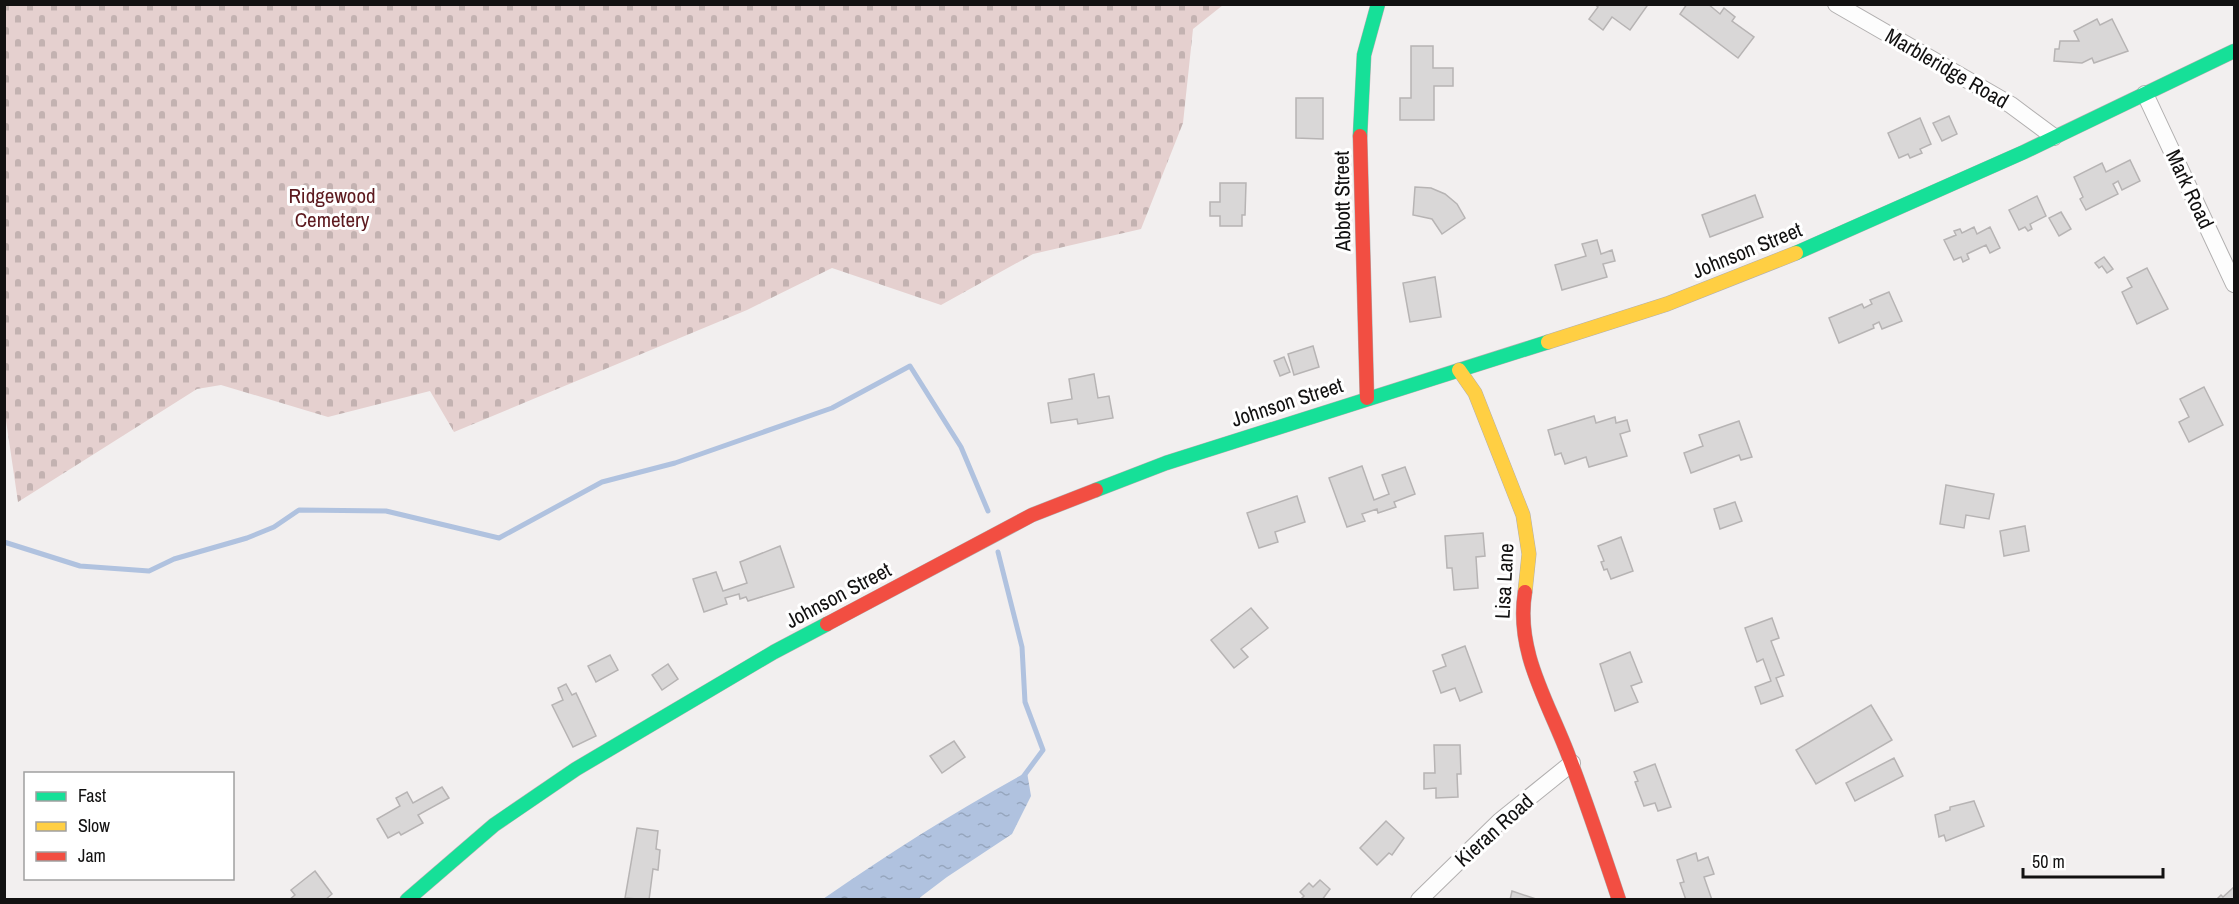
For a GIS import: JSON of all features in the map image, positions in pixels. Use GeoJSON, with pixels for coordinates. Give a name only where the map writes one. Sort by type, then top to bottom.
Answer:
{"type":"FeatureCollection","features":[{"type":"Feature","properties":{"kind":"street","name":"Abbott Street"},"geometry":{"type":"LineString","coordinates":[[1367,398],[1362,336],[1364,285],[1362,81],[1366,38],[1378,4]]}},
{"type":"Feature","properties":{"kind":"street","name":"Marbleridge Road"},"geometry":{"type":"LineString","coordinates":[[1836,4],[2011,105],[2054,137]]}},
{"type":"Feature","properties":{"kind":"street","name":"Johnson Street"},"geometry":{"type":"LineString","coordinates":[[407,900],[494,825],[576,769],[774,652],[1032,515],[1166,463],[1668,304],[1746,274],[1873,220],[2235,51]]}},
{"type":"Feature","properties":{"kind":"street","name":"Mark Road"},"geometry":{"type":"LineString","coordinates":[[2145,94],[2235,284]]}},
{"type":"Feature","properties":{"kind":"street","name":"Lisa Lane"},"geometry":{"type":"LineString","coordinates":[[1459,370],[1475,393],[1523,515],[1528,533],[1529,559],[1521,616],[1523,637],[1533,672],[1546,695],[1572,763],[1619,900]]}},
{"type":"Feature","properties":{"kind":"street","name":"Kieran Road"},"geometry":{"type":"LineString","coordinates":[[1419,900],[1500,821],[1572,763]]}},
{"type":"Feature","properties":{"kind":"green space","name":"Ridgewood Cemetery"},"geometry":{"type":"Polygon","coordinates":[[[4,5],[1223,5],[1193,29],[1183,123],[1141,229],[1033,254],[941,305],[832,268],[747,310],[454,432],[430,391],[328,417],[221,385],[197,389],[18,502],[4,407],[4,5]]]}},
{"type":"Feature","properties":{"kind":"water"},"geometry":{"type":"Polygon","coordinates":[[[1027,772],[1031,796],[1012,834],[918,899],[823,899],[923,833],[1027,772]]]}},
{"type":"Feature","properties":{"kind":"building"},"geometry":{"type":"Polygon","coordinates":[[[1594,4],[1646,4],[1647,6],[1630,30],[1612,17],[1603,30],[1589,19],[1598,7],[1594,4]]]}},
{"type":"Feature","properties":{"kind":"building"},"geometry":{"type":"Polygon","coordinates":[[[1687,4],[1708,4],[1720,14],[1724,8],[1735,17],[1732,21],[1754,37],[1738,58],[1680,14],[1687,4]]]}},
{"type":"Feature","properties":{"kind":"building"},"geometry":{"type":"Polygon","coordinates":[[[2097,19],[2100,25],[2112,19],[2128,51],[2094,63],[2092,58],[2082,63],[2054,61],[2055,49],[2059,49],[2060,41],[2079,41],[2074,31],[2097,19]]]}},
{"type":"Feature","properties":{"kind":"building"},"geometry":{"type":"Polygon","coordinates":[[[1411,46],[1433,46],[1433,68],[1453,68],[1453,86],[1434,86],[1434,120],[1400,120],[1400,98],[1411,98],[1411,46]]]}},
{"type":"Feature","properties":{"kind":"building"},"geometry":{"type":"Polygon","coordinates":[[[1296,98],[1323,98],[1323,139],[1296,138],[1296,98]]]}},
{"type":"Feature","properties":{"kind":"building"},"geometry":{"type":"Polygon","coordinates":[[[1949,116],[1957,134],[1942,141],[1933,123],[1949,116]]]}},
{"type":"Feature","properties":{"kind":"building"},"geometry":{"type":"Polygon","coordinates":[[[1920,118],[1931,144],[1920,149],[1922,153],[1910,158],[1908,154],[1899,158],[1888,133],[1920,118]]]}},
{"type":"Feature","properties":{"kind":"building"},"geometry":{"type":"Polygon","coordinates":[[[2130,160],[2140,181],[2122,190],[2118,181],[2113,184],[2118,194],[2086,210],[2080,199],[2083,197],[2074,177],[2102,163],[2106,172],[2130,160]]]}},
{"type":"Feature","properties":{"kind":"building"},"geometry":{"type":"Polygon","coordinates":[[[1220,183],[1246,183],[1245,215],[1242,215],[1242,226],[1220,226],[1220,216],[1210,216],[1210,202],[1220,202],[1220,183]]]}},
{"type":"Feature","properties":{"kind":"building"},"geometry":{"type":"Polygon","coordinates":[[[1415,187],[1431,188],[1445,194],[1457,204],[1465,218],[1442,234],[1432,219],[1413,215],[1415,187]]]}},
{"type":"Feature","properties":{"kind":"building"},"geometry":{"type":"Polygon","coordinates":[[[1755,195],[1763,217],[1710,237],[1702,215],[1755,195]]]}},
{"type":"Feature","properties":{"kind":"building"},"geometry":{"type":"Polygon","coordinates":[[[2037,196],[2046,216],[2030,224],[2032,229],[2028,231],[2025,227],[2019,230],[2009,210],[2037,196]]]}},
{"type":"Feature","properties":{"kind":"building"},"geometry":{"type":"Polygon","coordinates":[[[2061,212],[2071,229],[2059,236],[2049,218],[2061,212]]]}},
{"type":"Feature","properties":{"kind":"building"},"geometry":{"type":"Polygon","coordinates":[[[1974,227],[1977,234],[1990,227],[2000,248],[1990,253],[1986,245],[1967,254],[1969,259],[1963,262],[1961,257],[1954,260],[1944,240],[1956,235],[1954,231],[1960,229],[1962,233],[1974,227]]]}},
{"type":"Feature","properties":{"kind":"building"},"geometry":{"type":"Polygon","coordinates":[[[1597,240],[1601,254],[1612,250],[1615,261],[1603,264],[1607,277],[1562,290],[1555,265],[1586,256],[1582,244],[1597,240]]]}},
{"type":"Feature","properties":{"kind":"building"},"geometry":{"type":"Polygon","coordinates":[[[2104,257],[2113,269],[2107,273],[2102,266],[2099,268],[2095,263],[2104,257]]]}},
{"type":"Feature","properties":{"kind":"building"},"geometry":{"type":"Polygon","coordinates":[[[2147,268],[2168,309],[2137,324],[2122,292],[2132,287],[2127,278],[2147,268]]]}},
{"type":"Feature","properties":{"kind":"building"},"geometry":{"type":"Polygon","coordinates":[[[1435,277],[1441,317],[1410,322],[1403,283],[1435,277]]]}},
{"type":"Feature","properties":{"kind":"building"},"geometry":{"type":"Polygon","coordinates":[[[1889,292],[1902,321],[1882,329],[1879,322],[1873,325],[1874,328],[1839,343],[1829,318],[1862,304],[1864,308],[1872,304],[1870,300],[1889,292]]]}},
{"type":"Feature","properties":{"kind":"building"},"geometry":{"type":"Polygon","coordinates":[[[1313,346],[1319,367],[1294,375],[1288,354],[1313,346]]]}},
{"type":"Feature","properties":{"kind":"building"},"geometry":{"type":"Polygon","coordinates":[[[1284,357],[1290,372],[1280,376],[1274,361],[1284,357]]]}},
{"type":"Feature","properties":{"kind":"building"},"geometry":{"type":"Polygon","coordinates":[[[1094,374],[1098,398],[1109,396],[1113,418],[1078,424],[1077,419],[1051,423],[1048,403],[1072,399],[1069,379],[1094,374]]]}},
{"type":"Feature","properties":{"kind":"building"},"geometry":{"type":"Polygon","coordinates":[[[2204,387],[2223,425],[2189,442],[2179,422],[2189,417],[2180,399],[2204,387]]]}},
{"type":"Feature","properties":{"kind":"building"},"geometry":{"type":"Polygon","coordinates":[[[1594,416],[1596,423],[1615,417],[1616,423],[1627,420],[1630,431],[1620,434],[1627,456],[1589,467],[1586,457],[1565,464],[1561,453],[1555,455],[1548,430],[1594,416]]]}},
{"type":"Feature","properties":{"kind":"building"},"geometry":{"type":"Polygon","coordinates":[[[1739,421],[1752,457],[1741,460],[1739,455],[1691,473],[1684,453],[1703,446],[1699,435],[1739,421]]]}},
{"type":"Feature","properties":{"kind":"building"},"geometry":{"type":"Polygon","coordinates":[[[1362,466],[1374,500],[1389,494],[1382,475],[1405,467],[1415,494],[1394,502],[1396,507],[1378,513],[1377,509],[1362,514],[1365,521],[1347,527],[1329,478],[1362,466]]]}},
{"type":"Feature","properties":{"kind":"building"},"geometry":{"type":"Polygon","coordinates":[[[1946,485],[1994,494],[1989,519],[1966,515],[1964,528],[1940,524],[1946,485]]]}},
{"type":"Feature","properties":{"kind":"building"},"geometry":{"type":"Polygon","coordinates":[[[1297,496],[1305,522],[1275,532],[1278,542],[1259,548],[1247,513],[1297,496]]]}},
{"type":"Feature","properties":{"kind":"building"},"geometry":{"type":"Polygon","coordinates":[[[1735,502],[1742,521],[1720,529],[1714,509],[1735,502]]]}},
{"type":"Feature","properties":{"kind":"building"},"geometry":{"type":"Polygon","coordinates":[[[2025,526],[2029,551],[2004,556],[2000,531],[2025,526]]]}},
{"type":"Feature","properties":{"kind":"building"},"geometry":{"type":"Polygon","coordinates":[[[1483,533],[1485,556],[1476,557],[1478,588],[1454,590],[1452,568],[1447,568],[1445,536],[1483,533]]]}},
{"type":"Feature","properties":{"kind":"building"},"geometry":{"type":"Polygon","coordinates":[[[1621,537],[1633,571],[1611,579],[1607,569],[1604,570],[1601,562],[1604,561],[1598,546],[1621,537]]]}},
{"type":"Feature","properties":{"kind":"building"},"geometry":{"type":"Polygon","coordinates":[[[780,546],[794,587],[748,601],[746,597],[740,599],[739,594],[725,598],[727,604],[704,612],[693,579],[716,572],[723,591],[747,583],[740,562],[780,546]]]}},
{"type":"Feature","properties":{"kind":"building"},"geometry":{"type":"Polygon","coordinates":[[[1251,608],[1268,628],[1241,649],[1248,657],[1234,668],[1211,640],[1251,608]]]}},
{"type":"Feature","properties":{"kind":"building"},"geometry":{"type":"Polygon","coordinates":[[[1772,618],[1779,638],[1771,641],[1784,675],[1776,678],[1783,696],[1761,704],[1755,687],[1771,681],[1763,659],[1757,662],[1745,628],[1772,618]]]}},
{"type":"Feature","properties":{"kind":"building"},"geometry":{"type":"Polygon","coordinates":[[[1465,646],[1482,692],[1460,701],[1455,688],[1441,693],[1433,671],[1446,666],[1442,655],[1465,646]]]}},
{"type":"Feature","properties":{"kind":"building"},"geometry":{"type":"Polygon","coordinates":[[[1630,652],[1642,682],[1631,686],[1638,702],[1615,711],[1600,664],[1630,652]]]}},
{"type":"Feature","properties":{"kind":"building"},"geometry":{"type":"Polygon","coordinates":[[[610,655],[618,670],[596,682],[588,666],[610,655]]]}},
{"type":"Feature","properties":{"kind":"building"},"geometry":{"type":"Polygon","coordinates":[[[668,664],[678,679],[662,690],[652,675],[668,664]]]}},
{"type":"Feature","properties":{"kind":"building"},"geometry":{"type":"Polygon","coordinates":[[[566,684],[572,695],[576,693],[596,736],[573,747],[552,705],[563,700],[558,688],[566,684]]]}},
{"type":"Feature","properties":{"kind":"building"},"geometry":{"type":"Polygon","coordinates":[[[1871,705],[1892,740],[1816,784],[1796,750],[1871,705]]]}},
{"type":"Feature","properties":{"kind":"building"},"geometry":{"type":"Polygon","coordinates":[[[954,741],[965,757],[942,773],[930,756],[954,741]]]}},
{"type":"Feature","properties":{"kind":"building"},"geometry":{"type":"Polygon","coordinates":[[[1434,745],[1460,745],[1461,774],[1457,774],[1458,797],[1436,798],[1436,788],[1424,789],[1424,773],[1435,773],[1434,745]]]}},
{"type":"Feature","properties":{"kind":"building"},"geometry":{"type":"Polygon","coordinates":[[[1894,758],[1903,776],[1855,801],[1846,783],[1894,758]]]}},
{"type":"Feature","properties":{"kind":"building"},"geometry":{"type":"Polygon","coordinates":[[[1655,764],[1671,807],[1658,811],[1655,803],[1644,806],[1635,782],[1638,781],[1634,772],[1655,764]]]}},
{"type":"Feature","properties":{"kind":"building"},"geometry":{"type":"Polygon","coordinates":[[[442,787],[449,798],[418,815],[423,823],[401,835],[399,832],[388,838],[377,819],[400,806],[396,798],[407,792],[413,803],[442,787]]]}},
{"type":"Feature","properties":{"kind":"building"},"geometry":{"type":"Polygon","coordinates":[[[1974,801],[1984,826],[1946,841],[1944,835],[1939,837],[1935,815],[1950,810],[1950,807],[1974,801]]]}},
{"type":"Feature","properties":{"kind":"building"},"geometry":{"type":"Polygon","coordinates":[[[1386,821],[1404,838],[1392,855],[1389,853],[1377,865],[1360,848],[1386,821]]]}},
{"type":"Feature","properties":{"kind":"building"},"geometry":{"type":"Polygon","coordinates":[[[637,828],[658,831],[656,849],[660,850],[658,870],[653,869],[649,900],[625,898],[637,828]]]}},
{"type":"Feature","properties":{"kind":"building"},"geometry":{"type":"Polygon","coordinates":[[[1696,853],[1698,861],[1708,857],[1714,874],[1704,877],[1712,900],[1686,900],[1680,883],[1684,882],[1677,860],[1696,853]]]}},
{"type":"Feature","properties":{"kind":"building"},"geometry":{"type":"Polygon","coordinates":[[[315,871],[332,894],[325,900],[289,900],[295,895],[291,890],[315,871]]]}},
{"type":"Feature","properties":{"kind":"building"},"geometry":{"type":"Polygon","coordinates":[[[1320,880],[1330,889],[1322,900],[1300,900],[1304,896],[1300,892],[1309,883],[1313,887],[1320,880]]]}},
{"type":"Feature","properties":{"kind":"building"},"geometry":{"type":"Polygon","coordinates":[[[2234,887],[2234,900],[2216,900],[2221,895],[2223,897],[2234,887]]]}},
{"type":"Feature","properties":{"kind":"building"},"geometry":{"type":"Polygon","coordinates":[[[1512,891],[1539,900],[1510,900],[1512,891]]]}},
{"type":"Feature","properties":{"kind":"waterway"},"geometry":{"type":"LineString","coordinates":[[4,542],[80,566],[149,571],[174,559],[247,538],[274,527],[299,510],[386,511],[499,538],[602,482],[675,463],[832,408],[910,366],[961,447],[988,511]]}},
{"type":"Feature","properties":{"kind":"waterway"},"geometry":{"type":"LineString","coordinates":[[998,552],[1022,647],[1025,702],[1043,750],[1023,777]]}},
{"type":"Feature","properties":{"kind":"traffic: fast"},"geometry":{"type":"LineString","coordinates":[[1360,136],[1364,55],[1378,4]]}},
{"type":"Feature","properties":{"kind":"traffic: fast"},"geometry":{"type":"LineString","coordinates":[[1796,253],[2024,152],[2234,51]]}},
{"type":"Feature","properties":{"kind":"traffic: fast"},"geometry":{"type":"LineString","coordinates":[[1096,490],[1166,463],[1548,342]]}},
{"type":"Feature","properties":{"kind":"traffic: fast"},"geometry":{"type":"LineString","coordinates":[[407,900],[494,825],[576,769],[774,652],[827,624]]}},
{"type":"Feature","properties":{"kind":"traffic: slow"},"geometry":{"type":"LineString","coordinates":[[1548,342],[1667,304],[1796,253]]}},
{"type":"Feature","properties":{"kind":"traffic: slow"},"geometry":{"type":"LineString","coordinates":[[1459,370],[1475,393],[1523,515],[1529,554],[1525,592]]}},
{"type":"Feature","properties":{"kind":"traffic: jam"},"geometry":{"type":"LineString","coordinates":[[1360,136],[1367,398]]}},
{"type":"Feature","properties":{"kind":"traffic: jam"},"geometry":{"type":"LineString","coordinates":[[827,624],[1032,515],[1096,490]]}},
{"type":"Feature","properties":{"kind":"traffic: jam"},"geometry":{"type":"LineString","coordinates":[[1525,592],[1523,614],[1529,656],[1576,775],[1619,900]]}}]}
